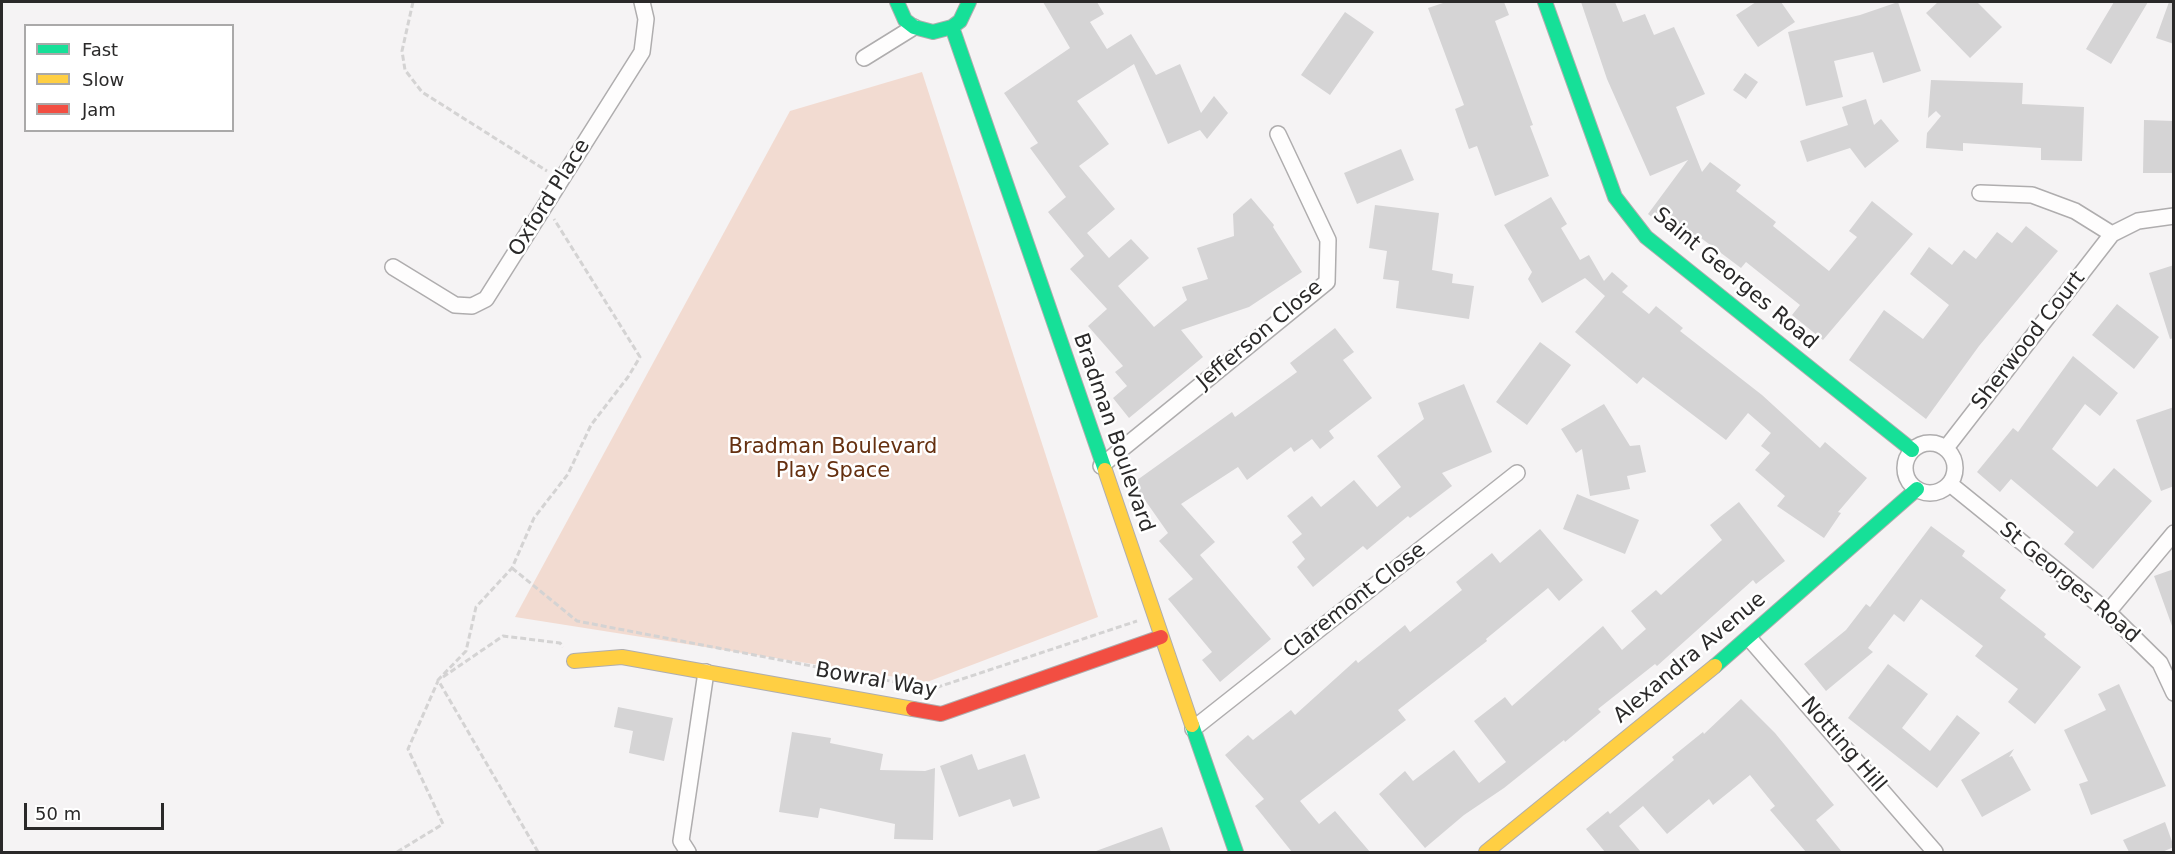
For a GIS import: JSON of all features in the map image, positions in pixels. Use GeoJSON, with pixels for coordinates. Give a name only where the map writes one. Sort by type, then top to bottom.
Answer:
{"type":"FeatureCollection","features":[{"type":"Feature","properties":{"kind":"street","name":"Oxford Place"},"geometry":{"type":"LineString","coordinates":[[393,267],[455,305],[472,306],[486,299],[642,52],[646,19],[642,2]]}},
{"type":"Feature","properties":{"kind":"street"},"geometry":{"type":"LineString","coordinates":[[897,2],[905,20],[914,27],[933,32],[952,27],[966,12],[969,2]]}},
{"type":"Feature","properties":{"kind":"street","name":"Saint Georges Road"},"geometry":{"type":"LineString","coordinates":[[1545,2],[1615,197],[1646,237],[1912,450]]}},
{"type":"Feature","properties":{"kind":"street"},"geometry":{"type":"LineString","coordinates":[[864,58],[914,27]]}},
{"type":"Feature","properties":{"kind":"street","name":"Bradman Boulevard"},"geometry":{"type":"LineString","coordinates":[[952,27],[1101,466],[1236,852]]}},
{"type":"Feature","properties":{"kind":"street","name":"Jefferson Close"},"geometry":{"type":"LineString","coordinates":[[1101,466],[1327,282],[1328,240],[1278,134]]}},
{"type":"Feature","properties":{"kind":"street"},"geometry":{"type":"LineString","coordinates":[[1980,194],[2032,195],[2075,211],[2112,234]]}},
{"type":"Feature","properties":{"kind":"street","name":"Sherwood Court"},"geometry":{"type":"LineString","coordinates":[[1946,448],[2112,234],[2138,221],[2174,216]]}},
{"type":"Feature","properties":{"kind":"street"},"geometry":{"type":"LineString","coordinates":[[1929,442],[1946,448],[1952,454],[1956,470],[1950,484],[1934,493],[1917,489],[1906,475],[1905,466],[1912,450],[1929,442]]}},
{"type":"Feature","properties":{"kind":"street","name":"Claremont Close"},"geometry":{"type":"LineString","coordinates":[[1193,729],[1517,473]]}},
{"type":"Feature","properties":{"kind":"street","name":"St Georges Road"},"geometry":{"type":"LineString","coordinates":[[1950,484],[2108,612],[2160,663],[2174,693]]}},
{"type":"Feature","properties":{"kind":"street","name":"Alexandra Avenue"},"geometry":{"type":"LineString","coordinates":[[1486,852],[1749,638],[1917,489]]}},
{"type":"Feature","properties":{"kind":"street"},"geometry":{"type":"LineString","coordinates":[[2108,612],[2174,533]]}},
{"type":"Feature","properties":{"kind":"street","name":"Bowral Way"},"geometry":{"type":"LineString","coordinates":[[574,661],[622,657],[941,714],[1161,637]]}},
{"type":"Feature","properties":{"kind":"street","name":"Notting Hill"},"geometry":{"type":"LineString","coordinates":[[1749,638],[1935,852]]}},
{"type":"Feature","properties":{"kind":"street"},"geometry":{"type":"LineString","coordinates":[[688,852],[681,841],[706,672]]}},
{"type":"Feature","properties":{"kind":"path"},"geometry":{"type":"LineString","coordinates":[[413,2],[402,51],[405,70],[422,92],[561,180]]}},
{"type":"Feature","properties":{"kind":"path"},"geometry":{"type":"LineString","coordinates":[[398,852],[443,824],[408,749],[438,680],[466,651],[476,607],[512,568],[534,518],[568,474],[591,425],[628,377],[640,357],[545,205]]}},
{"type":"Feature","properties":{"kind":"path"},"geometry":{"type":"LineString","coordinates":[[512,568],[577,621],[932,689],[1153,616]]}},
{"type":"Feature","properties":{"kind":"path"},"geometry":{"type":"LineString","coordinates":[[438,680],[502,636],[560,643],[574,661]]}},
{"type":"Feature","properties":{"kind":"path"},"geometry":{"type":"LineString","coordinates":[[438,680],[538,852]]}},
{"type":"Feature","properties":{"kind":"green space","name":"Bradman Boulevard Play Space"},"geometry":{"type":"Polygon","coordinates":[[[922,72],[1098,617],[927,682],[515,617],[790,111],[922,72]]]}},
{"type":"Feature","properties":{"kind":"building"},"geometry":{"type":"Polygon","coordinates":[[[1043,2],[1097,2],[1104,14],[1090,22],[1107,49],[1131,34],[1156,75],[1180,64],[1201,113],[1214,96],[1228,113],[1207,139],[1200,130],[1168,144],[1134,64],[1077,101],[1109,144],[1079,166],[1115,209],[1087,233],[1109,258],[1131,239],[1149,258],[1118,286],[1154,327],[1187,300],[1182,287],[1208,279],[1197,248],[1234,236],[1233,214],[1251,198],[1274,225],[1273,227],[1302,272],[1249,307],[1181,330],[1203,357],[1129,418],[1113,398],[1127,386],[1115,372],[1123,366],[1088,326],[1107,309],[1070,269],[1084,256],[1048,212],[1066,197],[1030,148],[1038,143],[1004,93],[1070,48],[1043,2]]]}},
{"type":"Feature","properties":{"kind":"building"},"geometry":{"type":"Polygon","coordinates":[[[1446,2],[1504,2],[1509,15],[1495,21],[1549,176],[1495,196],[1477,146],[1469,149],[1455,109],[1464,105],[1428,8],[1446,2]]]}},
{"type":"Feature","properties":{"kind":"building"},"geometry":{"type":"Polygon","coordinates":[[[1581,2],[1615,2],[1623,22],[1645,14],[1654,35],[1674,27],[1705,94],[1676,107],[1702,172],[1710,162],[1741,185],[1736,191],[1776,222],[1773,226],[1829,271],[1857,237],[1849,231],[1872,201],[1913,234],[1823,340],[1792,315],[1800,305],[1746,262],[1741,268],[1701,238],[1693,249],[1648,214],[1688,160],[1650,176],[1607,79],[1581,2]]]}},
{"type":"Feature","properties":{"kind":"building"},"geometry":{"type":"Polygon","coordinates":[[[1756,2],[1781,2],[1795,22],[1758,47],[1736,15],[1756,2]]]}},
{"type":"Feature","properties":{"kind":"building"},"geometry":{"type":"Polygon","coordinates":[[[1898,2],[1921,71],[1883,83],[1873,52],[1834,61],[1843,97],[1806,106],[1788,32],[1860,15],[1898,2]]]}},
{"type":"Feature","properties":{"kind":"building"},"geometry":{"type":"Polygon","coordinates":[[[1938,2],[1977,2],[2002,27],[1970,58],[1926,13],[1938,2]]]}},
{"type":"Feature","properties":{"kind":"building"},"geometry":{"type":"Polygon","coordinates":[[[2114,2],[2148,2],[2111,64],[2086,49],[2114,2]]]}},
{"type":"Feature","properties":{"kind":"building"},"geometry":{"type":"Polygon","coordinates":[[[2169,2],[2174,2],[2174,44],[2156,38],[2169,2]]]}},
{"type":"Feature","properties":{"kind":"building"},"geometry":{"type":"Polygon","coordinates":[[[1345,12],[1374,32],[1330,95],[1301,75],[1345,12]]]}},
{"type":"Feature","properties":{"kind":"building"},"geometry":{"type":"Polygon","coordinates":[[[1745,73],[1758,82],[1746,99],[1733,90],[1745,73]]]}},
{"type":"Feature","properties":{"kind":"building"},"geometry":{"type":"Polygon","coordinates":[[[1931,80],[2023,83],[2022,104],[2084,107],[2082,161],[2041,160],[2041,148],[1963,143],[1963,151],[1926,148],[1927,133],[1941,116],[1936,111],[1928,118],[1931,80]]]}},
{"type":"Feature","properties":{"kind":"building"},"geometry":{"type":"Polygon","coordinates":[[[1866,99],[1874,125],[1881,119],[1899,141],[1865,168],[1850,148],[1807,162],[1800,141],[1848,125],[1842,107],[1866,99]]]}},
{"type":"Feature","properties":{"kind":"building"},"geometry":{"type":"Polygon","coordinates":[[[2144,120],[2174,121],[2174,173],[2143,173],[2144,120]]]}},
{"type":"Feature","properties":{"kind":"building"},"geometry":{"type":"Polygon","coordinates":[[[1401,149],[1414,180],[1357,204],[1344,173],[1401,149]]]}},
{"type":"Feature","properties":{"kind":"building"},"geometry":{"type":"Polygon","coordinates":[[[1551,197],[1567,224],[1561,228],[1580,260],[1589,255],[1604,281],[1612,272],[1628,286],[1622,292],[1649,314],[1656,306],[1683,328],[1680,331],[1762,395],[1820,448],[1825,442],[1867,478],[1838,512],[1841,513],[1824,538],[1777,506],[1785,496],[1755,470],[1770,453],[1761,446],[1771,433],[1748,413],[1726,440],[1643,377],[1637,384],[1575,332],[1605,296],[1585,278],[1542,303],[1528,279],[1532,272],[1504,225],[1551,197]]]}},
{"type":"Feature","properties":{"kind":"building"},"geometry":{"type":"Polygon","coordinates":[[[1375,205],[1439,213],[1432,270],[1453,274],[1452,283],[1474,286],[1469,319],[1396,308],[1399,281],[1383,279],[1387,251],[1369,248],[1375,205]]]}},
{"type":"Feature","properties":{"kind":"building"},"geometry":{"type":"Polygon","coordinates":[[[2026,226],[2058,251],[1979,346],[1926,419],[1849,360],[1884,310],[1923,339],[1949,305],[1910,274],[1929,247],[1952,265],[1964,250],[1976,259],[1997,232],[2012,243],[2026,226]]]}},
{"type":"Feature","properties":{"kind":"building"},"geometry":{"type":"Polygon","coordinates":[[[2174,265],[2174,338],[2170,339],[2149,273],[2174,265]]]}},
{"type":"Feature","properties":{"kind":"building"},"geometry":{"type":"Polygon","coordinates":[[[2117,304],[2159,337],[2134,369],[2092,335],[2117,304]]]}},
{"type":"Feature","properties":{"kind":"building"},"geometry":{"type":"Polygon","coordinates":[[[1335,328],[1354,352],[1343,360],[1372,398],[1329,431],[1334,438],[1320,449],[1312,439],[1294,452],[1291,447],[1247,480],[1238,467],[1181,504],[1215,542],[1200,555],[1271,639],[1220,682],[1202,660],[1212,652],[1168,599],[1193,579],[1159,541],[1168,533],[1133,483],[1232,412],[1235,417],[1297,372],[1290,363],[1335,328]]]}},
{"type":"Feature","properties":{"kind":"building"},"geometry":{"type":"Polygon","coordinates":[[[1540,342],[1571,365],[1527,425],[1496,402],[1540,342]]]}},
{"type":"Feature","properties":{"kind":"building"},"geometry":{"type":"Polygon","coordinates":[[[2073,356],[2118,393],[2100,416],[2085,404],[2052,449],[2097,487],[2114,468],[2152,501],[2093,569],[2064,544],[2074,532],[2011,479],[2000,492],[1977,472],[2013,428],[2018,432],[2073,356]]]}},
{"type":"Feature","properties":{"kind":"building"},"geometry":{"type":"Polygon","coordinates":[[[1464,384],[1492,452],[1442,473],[1452,486],[1410,518],[1408,516],[1367,550],[1363,546],[1313,587],[1297,567],[1305,559],[1292,542],[1302,534],[1287,516],[1312,496],[1321,507],[1354,480],[1377,507],[1401,487],[1377,456],[1424,419],[1418,403],[1464,384]]]}},
{"type":"Feature","properties":{"kind":"building"},"geometry":{"type":"Polygon","coordinates":[[[1604,404],[1630,446],[1640,445],[1646,472],[1627,476],[1630,489],[1590,496],[1582,449],[1576,453],[1561,429],[1604,404]]]}},
{"type":"Feature","properties":{"kind":"building"},"geometry":{"type":"Polygon","coordinates":[[[2174,407],[2174,486],[2161,491],[2136,420],[2174,407]]]}},
{"type":"Feature","properties":{"kind":"building"},"geometry":{"type":"Polygon","coordinates":[[[1577,494],[1639,520],[1625,554],[1563,529],[1577,494]]]}},
{"type":"Feature","properties":{"kind":"building"},"geometry":{"type":"Polygon","coordinates":[[[1739,502],[1785,561],[1756,584],[1753,580],[1657,666],[1655,664],[1598,709],[1601,712],[1565,742],[1564,740],[1504,788],[1464,815],[1425,848],[1379,794],[1405,771],[1413,781],[1454,750],[1479,783],[1506,762],[1474,721],[1505,697],[1512,706],[1603,626],[1622,650],[1646,629],[1631,611],[1656,590],[1661,595],[1722,540],[1710,525],[1739,502]]]}},
{"type":"Feature","properties":{"kind":"building"},"geometry":{"type":"Polygon","coordinates":[[[1931,526],[1965,551],[1962,556],[2006,590],[2000,598],[2046,634],[2044,637],[2081,667],[2035,724],[2008,702],[2018,689],[1975,656],[1983,646],[1921,599],[1904,622],[1894,614],[1868,648],[1873,652],[1826,691],[1804,664],[1846,630],[1866,604],[1870,607],[1931,526]]]}},
{"type":"Feature","properties":{"kind":"building"},"geometry":{"type":"Polygon","coordinates":[[[1540,529],[1583,580],[1559,601],[1548,588],[1486,639],[1487,641],[1398,710],[1406,720],[1300,801],[1319,824],[1335,811],[1370,852],[1292,852],[1255,806],[1264,799],[1225,755],[1248,735],[1253,740],[1291,710],[1295,715],[1356,660],[1358,663],[1405,625],[1410,632],[1462,590],[1456,582],[1492,553],[1500,563],[1540,529]]]}},
{"type":"Feature","properties":{"kind":"building"},"geometry":{"type":"Polygon","coordinates":[[[2174,569],[2174,625],[2172,626],[2154,576],[2174,569]]]}},
{"type":"Feature","properties":{"kind":"building"},"geometry":{"type":"Polygon","coordinates":[[[1888,664],[1928,694],[1902,728],[1930,751],[1957,715],[1980,733],[1937,788],[1848,718],[1888,664]]]}},
{"type":"Feature","properties":{"kind":"building"},"geometry":{"type":"Polygon","coordinates":[[[2119,684],[2166,786],[2091,815],[2079,784],[2088,781],[2064,730],[2106,710],[2098,694],[2119,684]]]}},
{"type":"Feature","properties":{"kind":"building"},"geometry":{"type":"Polygon","coordinates":[[[1741,699],[1775,733],[1834,805],[1816,820],[1842,852],[1806,852],[1770,810],[1775,806],[1750,775],[1713,805],[1709,799],[1667,834],[1643,806],[1619,826],[1641,852],[1605,852],[1586,829],[1608,811],[1610,814],[1674,760],[1672,757],[1703,732],[1704,734],[1741,699]]]}},
{"type":"Feature","properties":{"kind":"building"},"geometry":{"type":"Polygon","coordinates":[[[618,707],[673,718],[664,761],[629,753],[633,731],[614,727],[618,707]]]}},
{"type":"Feature","properties":{"kind":"building"},"geometry":{"type":"Polygon","coordinates":[[[792,732],[831,738],[830,743],[883,754],[880,770],[925,771],[935,768],[933,840],[894,839],[895,824],[820,808],[818,818],[779,812],[792,732]]]}},
{"type":"Feature","properties":{"kind":"building"},"geometry":{"type":"Polygon","coordinates":[[[2014,749],[2009,757],[2012,756],[2031,790],[1982,817],[1961,780],[2014,749]]]}},
{"type":"Feature","properties":{"kind":"building"},"geometry":{"type":"Polygon","coordinates":[[[972,754],[978,770],[1025,754],[1040,798],[1013,807],[1010,799],[959,817],[940,766],[972,754]]]}},
{"type":"Feature","properties":{"kind":"building"},"geometry":{"type":"Polygon","coordinates":[[[2165,822],[2174,847],[2162,852],[2129,852],[2123,840],[2165,822]]]}},
{"type":"Feature","properties":{"kind":"building"},"geometry":{"type":"Polygon","coordinates":[[[1162,827],[1171,852],[1096,851],[1162,827]]]}},
{"type":"Feature","properties":{"kind":"traffic: fast"},"geometry":{"type":"LineString","coordinates":[[897,2],[905,20],[914,27],[933,32],[952,27],[960,21],[969,2]]}},
{"type":"Feature","properties":{"kind":"traffic: fast"},"geometry":{"type":"LineString","coordinates":[[1545,2],[1615,197],[1646,237],[1912,450]]}},
{"type":"Feature","properties":{"kind":"traffic: fast"},"geometry":{"type":"LineString","coordinates":[[952,27],[1105,470]]}},
{"type":"Feature","properties":{"kind":"traffic: fast"},"geometry":{"type":"LineString","coordinates":[[1715,666],[1917,489]]}},
{"type":"Feature","properties":{"kind":"traffic: fast"},"geometry":{"type":"LineString","coordinates":[[1192,725],[1236,852]]}},
{"type":"Feature","properties":{"kind":"traffic: slow"},"geometry":{"type":"LineString","coordinates":[[1105,470],[1192,725]]}},
{"type":"Feature","properties":{"kind":"traffic: slow"},"geometry":{"type":"LineString","coordinates":[[574,661],[622,657],[913,709]]}},
{"type":"Feature","properties":{"kind":"traffic: slow"},"geometry":{"type":"LineString","coordinates":[[1486,852],[1715,666]]}},
{"type":"Feature","properties":{"kind":"traffic: jam"},"geometry":{"type":"LineString","coordinates":[[913,709],[941,714],[1161,637]]}}]}
